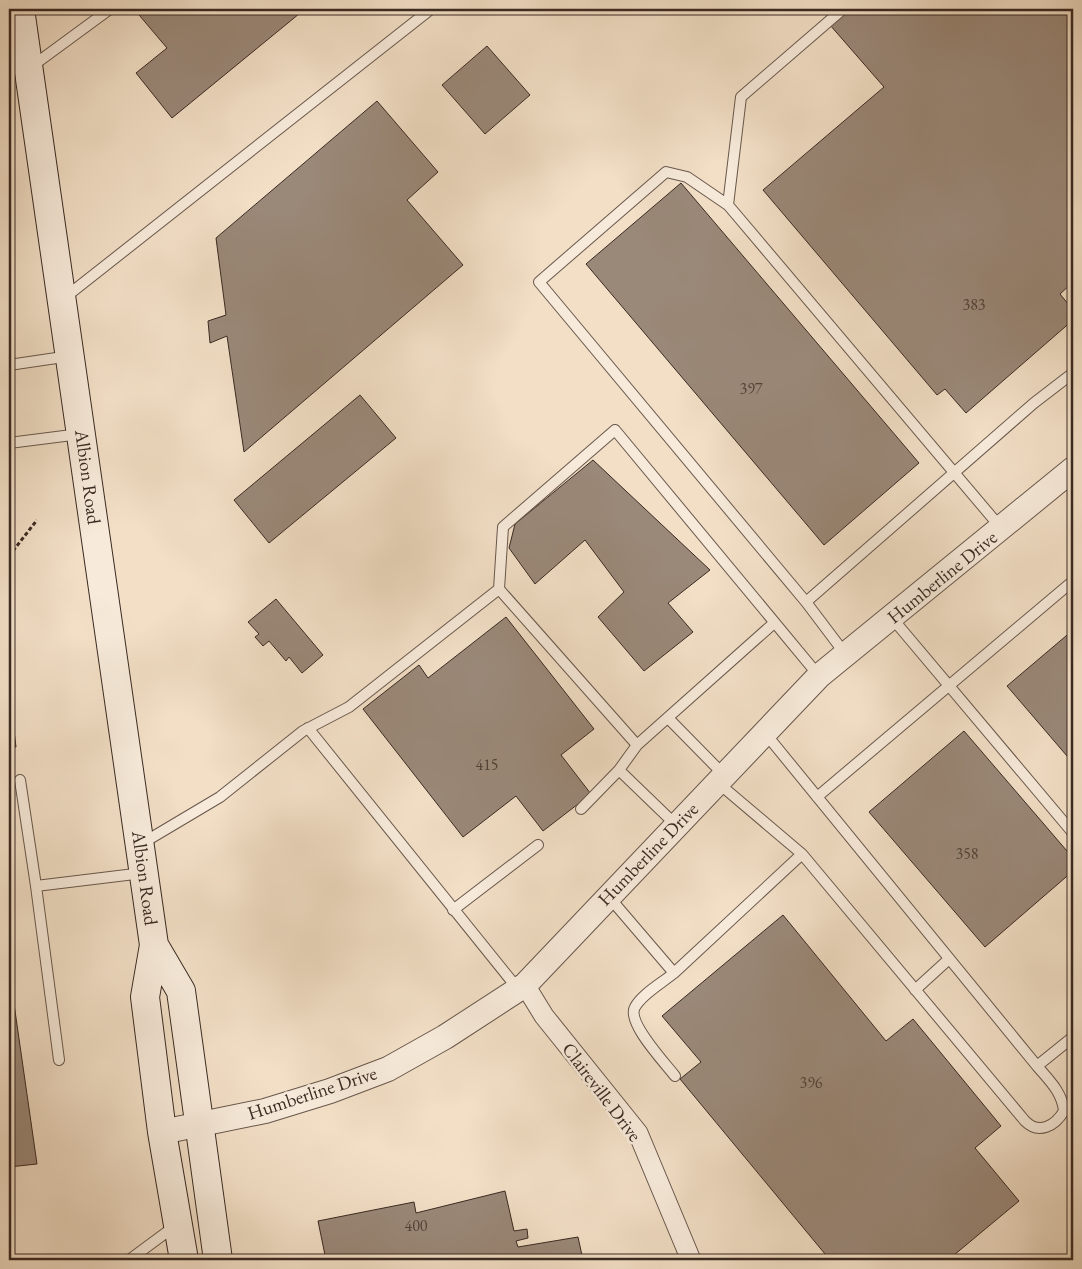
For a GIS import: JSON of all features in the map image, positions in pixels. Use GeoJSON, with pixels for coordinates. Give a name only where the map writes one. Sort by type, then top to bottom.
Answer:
{"type":"FeatureCollection","features":[{"type":"Feature","properties":{"kind":"main road","name":"Albion Road"},"geometry":{"type":"LineString","coordinates":[[20,9],[154,945],[145,997],[162,1132],[184,1260]]}},
{"type":"Feature","properties":{"kind":"main road","name":"Albion Road"},"geometry":{"type":"LineString","coordinates":[[154,945],[181,991],[198,1126],[218,1260]]}},
{"type":"Feature","properties":{"kind":"street","name":"Humberline Drive"},"geometry":{"type":"LineString","coordinates":[[162,1132],[265,1111],[330,1091],[388,1068],[445,1037],[521,987],[819,676],[1001,528],[1071,475]]}},
{"type":"Feature","properties":{"kind":"street","name":"Claireville Drive"},"geometry":{"type":"LineString","coordinates":[[521,987],[638,1133],[691,1260]]}},
{"type":"Feature","properties":{"kind":"lane"},"geometry":{"type":"LineString","coordinates":[[29,70],[110,9]]}},
{"type":"Feature","properties":{"kind":"lane"},"geometry":{"type":"LineString","coordinates":[[62,300],[430,9]]}},
{"type":"Feature","properties":{"kind":"lane"},"geometry":{"type":"LineString","coordinates":[[728,205],[741,97],[843,9]]}},
{"type":"Feature","properties":{"kind":"lane"},"geometry":{"type":"LineString","coordinates":[[846,654],[806,602],[539,282],[666,172],[688,177],[728,205],[1001,528]]}},
{"type":"Feature","properties":{"kind":"lane"},"geometry":{"type":"LineString","coordinates":[[9,365],[71,356]]}},
{"type":"Feature","properties":{"kind":"lane"},"geometry":{"type":"LineString","coordinates":[[806,602],[1034,403],[1073,373]]}},
{"type":"Feature","properties":{"kind":"lane"},"geometry":{"type":"LineString","coordinates":[[637,745],[498,590],[503,526],[615,430],[819,676]]}},
{"type":"Feature","properties":{"kind":"lane"},"geometry":{"type":"LineString","coordinates":[[9,443],[82,433]]}},
{"type":"Feature","properties":{"kind":"lane"},"geometry":{"type":"LineString","coordinates":[[817,796],[1073,581]]}},
{"type":"Feature","properties":{"kind":"lane"},"geometry":{"type":"LineString","coordinates":[[140,845],[220,797],[308,728],[348,707],[498,590]]}},
{"type":"Feature","properties":{"kind":"lane"},"geometry":{"type":"LineString","coordinates":[[892,618],[1073,833]]}},
{"type":"Feature","properties":{"kind":"lane"},"geometry":{"type":"LineString","coordinates":[[581,809],[619,770],[637,745],[774,623]]}},
{"type":"Feature","properties":{"kind":"lane"},"geometry":{"type":"LineString","coordinates":[[668,718],[721,779],[802,854],[1031,1128],[1041,1129],[1059,1119],[1064,1111],[1063,1100],[1056,1088],[764,733]]}},
{"type":"Feature","properties":{"kind":"lane"},"geometry":{"type":"LineString","coordinates":[[308,728],[453,910],[521,987]]}},
{"type":"Feature","properties":{"kind":"lane"},"geometry":{"type":"LineString","coordinates":[[619,770],[676,825]]}},
{"type":"Feature","properties":{"kind":"lane"},"geometry":{"type":"LineString","coordinates":[[20,780],[59,1060]]}},
{"type":"Feature","properties":{"kind":"lane"},"geometry":{"type":"LineString","coordinates":[[453,910],[538,845]]}},
{"type":"Feature","properties":{"kind":"lane"},"geometry":{"type":"LineString","coordinates":[[675,1076],[638,1027],[633,1015],[634,1007],[674,974],[802,854]]}},
{"type":"Feature","properties":{"kind":"lane"},"geometry":{"type":"LineString","coordinates":[[36,886],[144,872]]}},
{"type":"Feature","properties":{"kind":"lane"},"geometry":{"type":"LineString","coordinates":[[608,896],[674,974]]}},
{"type":"Feature","properties":{"kind":"lane"},"geometry":{"type":"LineString","coordinates":[[915,990],[950,959]]}},
{"type":"Feature","properties":{"kind":"lane"},"geometry":{"type":"LineString","coordinates":[[1037,1066],[1073,1036]]}},
{"type":"Feature","properties":{"kind":"lane"},"geometry":{"type":"LineString","coordinates":[[129,1260],[178,1224]]}},
{"type":"Feature","properties":{"kind":"path"},"geometry":{"type":"LineString","coordinates":[[9,556],[37,520]]}},
{"type":"Feature","properties":{"kind":"building"},"geometry":{"type":"Polygon","coordinates":[[[134,9],[305,9],[172,118],[136,73],[167,48],[134,9]]]}},
{"type":"Feature","properties":{"kind":"building"},"geometry":{"type":"Polygon","coordinates":[[[849,9],[1073,9],[1073,282],[1060,294],[1073,310],[1073,320],[966,413],[945,389],[937,395],[763,190],[884,87],[830,25],[849,9]]]}},
{"type":"Feature","properties":{"kind":"building"},"geometry":{"type":"Polygon","coordinates":[[[487,46],[530,95],[485,134],[442,85],[487,46]]]}},
{"type":"Feature","properties":{"kind":"building"},"geometry":{"type":"Polygon","coordinates":[[[377,101],[438,172],[407,200],[463,265],[244,452],[227,336],[210,343],[208,321],[226,315],[216,238],[377,101]]]}},
{"type":"Feature","properties":{"kind":"building"},"geometry":{"type":"Polygon","coordinates":[[[681,183],[919,463],[824,545],[586,264],[681,183]]]}},
{"type":"Feature","properties":{"kind":"building"},"geometry":{"type":"Polygon","coordinates":[[[360,395],[396,438],[269,543],[234,500],[360,395]]]}},
{"type":"Feature","properties":{"kind":"building"},"geometry":{"type":"Polygon","coordinates":[[[593,460],[710,570],[668,603],[693,632],[644,671],[598,617],[624,592],[585,540],[535,584],[509,548],[515,524],[593,460]]]}},
{"type":"Feature","properties":{"kind":"building"},"geometry":{"type":"Polygon","coordinates":[[[276,599],[323,655],[302,673],[289,657],[286,661],[269,641],[263,646],[255,637],[259,634],[248,622],[276,599]]]}},
{"type":"Feature","properties":{"kind":"building"},"geometry":{"type":"Polygon","coordinates":[[[506,617],[594,729],[561,755],[591,794],[543,831],[516,796],[463,837],[363,709],[419,665],[428,678],[506,617]]]}},
{"type":"Feature","properties":{"kind":"building"},"geometry":{"type":"Polygon","coordinates":[[[1073,630],[1073,763],[1007,686],[1073,630]]]}},
{"type":"Feature","properties":{"kind":"building"},"geometry":{"type":"Polygon","coordinates":[[[9,690],[16,747],[9,747],[9,690]]]}},
{"type":"Feature","properties":{"kind":"building"},"geometry":{"type":"Polygon","coordinates":[[[964,731],[1073,858],[1073,871],[985,947],[869,812],[964,731]]]}},
{"type":"Feature","properties":{"kind":"building"},"geometry":{"type":"Polygon","coordinates":[[[783,915],[886,1041],[913,1019],[1001,1126],[975,1148],[1019,1201],[948,1260],[830,1260],[680,1079],[701,1062],[662,1016],[783,915]]]}},
{"type":"Feature","properties":{"kind":"building"},"geometry":{"type":"Polygon","coordinates":[[[9,969],[37,1164],[9,1167],[9,969]]]}},
{"type":"Feature","properties":{"kind":"building"},"geometry":{"type":"Polygon","coordinates":[[[505,1191],[514,1231],[527,1229],[528,1238],[516,1241],[518,1247],[578,1237],[583,1260],[326,1260],[318,1221],[414,1202],[416,1213],[505,1191]]]}}]}
